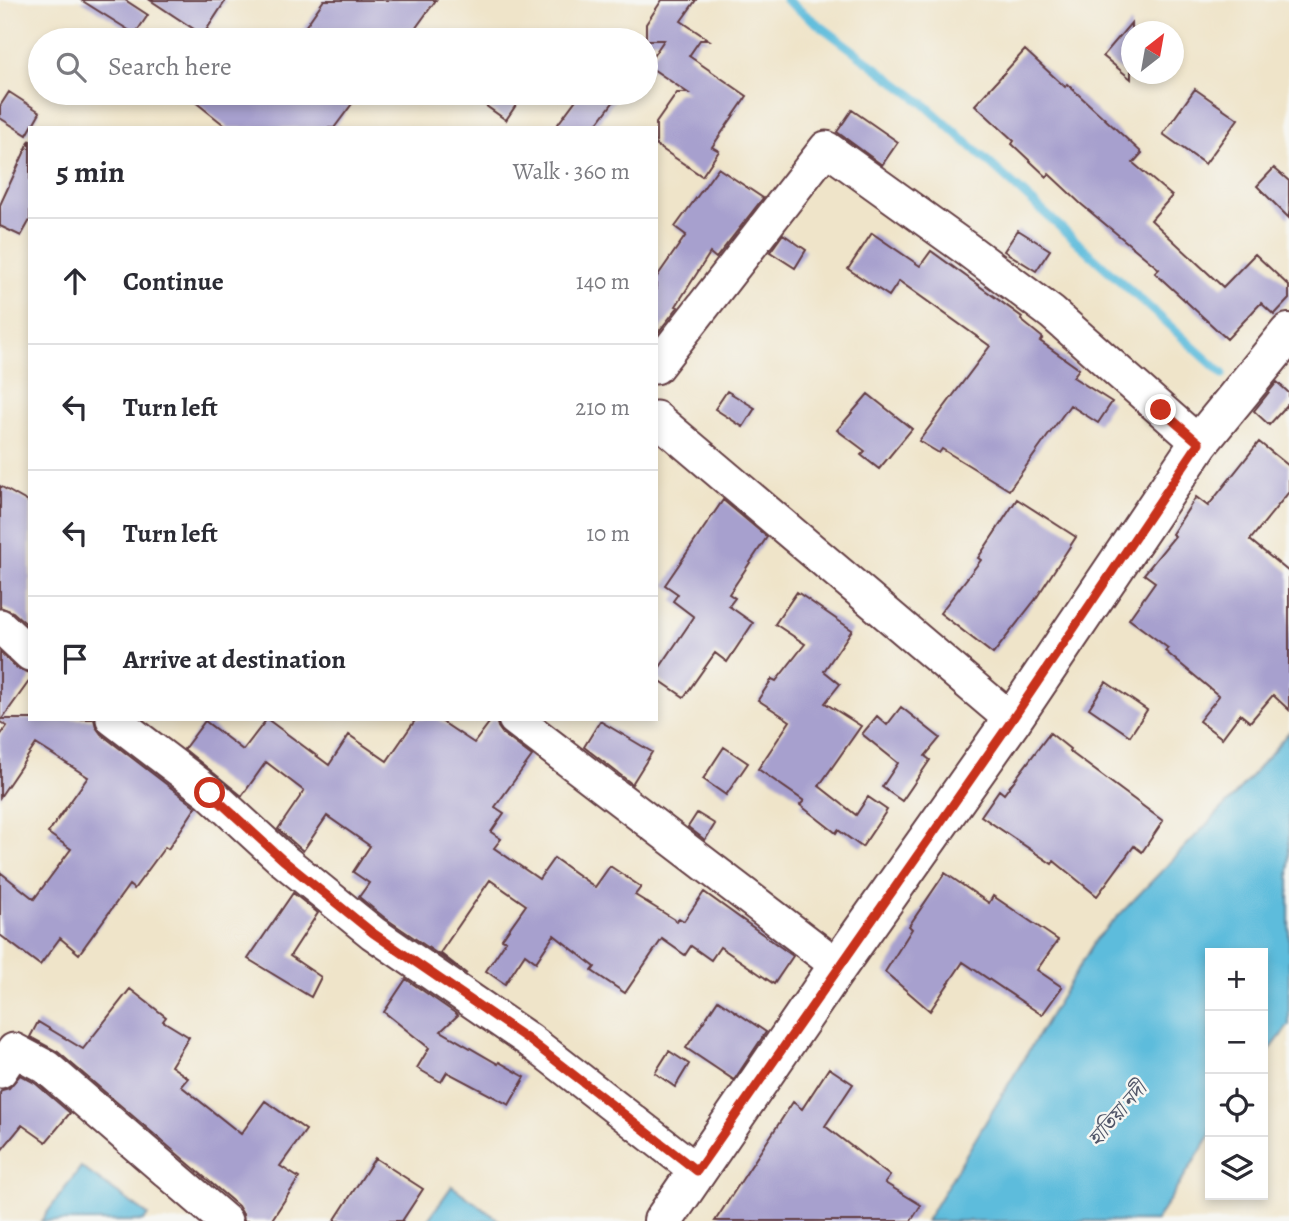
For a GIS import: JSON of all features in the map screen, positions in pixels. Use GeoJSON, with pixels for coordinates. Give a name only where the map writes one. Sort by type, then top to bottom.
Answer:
{"type":"FeatureCollection","features":[{"type":"Feature","properties":{"kind":"main road"},"geometry":{"type":"LineString","coordinates":[[663,1221],[838,966],[1012,720],[1199,443],[1289,333]]}},
{"type":"Feature","properties":{"kind":"street"},"geometry":{"type":"LineString","coordinates":[[658,364],[826,148],[1052,313],[1199,443]]}},
{"type":"Feature","properties":{"kind":"street"},"geometry":{"type":"LineString","coordinates":[[658,420],[1012,720]]}},
{"type":"Feature","properties":{"kind":"street"},"geometry":{"type":"LineString","coordinates":[[0,626],[28,652]]}},
{"type":"Feature","properties":{"kind":"street"},"geometry":{"type":"LineString","coordinates":[[116,721],[210,793],[283,860],[373,933],[529,1040],[697,1171]]}},
{"type":"Feature","properties":{"kind":"street"},"geometry":{"type":"LineString","coordinates":[[519,721],[838,966]]}},
{"type":"Feature","properties":{"kind":"street"},"geometry":{"type":"LineString","coordinates":[[0,1071],[14,1050],[46,1068],[225,1221]]}},
{"type":"Feature","properties":{"kind":"water","name":"হাতিয়া নদী"},"geometry":{"type":"Polygon","coordinates":[[[1289,732],[1289,1025],[1268,1052],[1268,948],[1205,948],[1205,1144],[1156,1221],[926,1221],[1096,939],[1235,795],[1289,732]]]}},
{"type":"Feature","properties":{"kind":"water"},"geometry":{"type":"Polygon","coordinates":[[[81,1167],[148,1215],[144,1221],[41,1221],[81,1167]]]}},
{"type":"Feature","properties":{"kind":"water"},"geometry":{"type":"Polygon","coordinates":[[[452,1186],[500,1221],[427,1221],[452,1186]]]}},
{"type":"Feature","properties":{"kind":"building"},"geometry":{"type":"Polygon","coordinates":[[[81,0],[125,0],[148,15],[139,28],[125,28],[81,0]]]}},
{"type":"Feature","properties":{"kind":"building"},"geometry":{"type":"Polygon","coordinates":[[[150,0],[226,0],[208,28],[192,28],[150,0]]]}},
{"type":"Feature","properties":{"kind":"building"},"geometry":{"type":"Polygon","coordinates":[[[324,0],[436,0],[416,28],[304,28],[324,0]]]}},
{"type":"Feature","properties":{"kind":"building"},"geometry":{"type":"Polygon","coordinates":[[[662,0],[696,0],[681,21],[709,40],[700,40],[689,56],[747,96],[712,147],[719,151],[702,176],[658,146],[656,123],[677,93],[688,93],[658,73],[658,49],[664,40],[658,40],[658,28],[646,28],[662,0]]]}},
{"type":"Feature","properties":{"kind":"building"},"geometry":{"type":"Polygon","coordinates":[[[1121,35],[1121,71],[1103,56],[1121,35]]]}},
{"type":"Feature","properties":{"kind":"building"},"geometry":{"type":"Polygon","coordinates":[[[1025,50],[1065,87],[1067,84],[1142,153],[1133,163],[1172,196],[1151,220],[1223,287],[1255,254],[1289,286],[1289,299],[1274,315],[1261,303],[1227,339],[1155,273],[1159,269],[1049,174],[1047,177],[1012,144],[1014,141],[975,105],[1025,50]]]}},
{"type":"Feature","properties":{"kind":"building"},"geometry":{"type":"Polygon","coordinates":[[[1195,89],[1238,119],[1205,164],[1163,134],[1195,89]]]}},
{"type":"Feature","properties":{"kind":"building"},"geometry":{"type":"Polygon","coordinates":[[[9,92],[40,112],[32,126],[28,126],[27,135],[0,118],[0,106],[9,92]]]}},
{"type":"Feature","properties":{"kind":"building"},"geometry":{"type":"Polygon","coordinates":[[[199,105],[351,105],[335,126],[225,126],[199,105]]]}},
{"type":"Feature","properties":{"kind":"building"},"geometry":{"type":"Polygon","coordinates":[[[485,105],[516,105],[506,120],[485,105]]]}},
{"type":"Feature","properties":{"kind":"building"},"geometry":{"type":"Polygon","coordinates":[[[572,105],[611,105],[595,126],[556,126],[572,105]]]}},
{"type":"Feature","properties":{"kind":"building"},"geometry":{"type":"Polygon","coordinates":[[[852,110],[898,142],[882,165],[837,132],[852,110]]]}},
{"type":"Feature","properties":{"kind":"building"},"geometry":{"type":"Polygon","coordinates":[[[28,144],[28,224],[21,236],[0,226],[0,205],[28,144]]]}},
{"type":"Feature","properties":{"kind":"building"},"geometry":{"type":"Polygon","coordinates":[[[718,168],[763,198],[716,258],[710,253],[676,306],[678,307],[658,332],[658,275],[686,235],[675,227],[718,168]]]}},
{"type":"Feature","properties":{"kind":"building"},"geometry":{"type":"Polygon","coordinates":[[[1274,168],[1289,181],[1289,218],[1257,186],[1274,168]]]}},
{"type":"Feature","properties":{"kind":"building"},"geometry":{"type":"Polygon","coordinates":[[[1018,230],[1050,250],[1036,271],[1004,251],[1018,230]]]}},
{"type":"Feature","properties":{"kind":"building"},"geometry":{"type":"Polygon","coordinates":[[[872,233],[920,266],[931,251],[1022,317],[1021,320],[1043,338],[1040,341],[1079,369],[1073,377],[1112,402],[1098,423],[1070,405],[1009,490],[942,449],[939,453],[919,441],[990,346],[899,281],[889,296],[848,269],[872,233]]]}},
{"type":"Feature","properties":{"kind":"building"},"geometry":{"type":"Polygon","coordinates":[[[783,234],[806,250],[795,268],[770,252],[783,234]]]}},
{"type":"Feature","properties":{"kind":"building"},"geometry":{"type":"Polygon","coordinates":[[[1277,382],[1289,393],[1289,403],[1269,425],[1254,411],[1277,382]]]}},
{"type":"Feature","properties":{"kind":"building"},"geometry":{"type":"Polygon","coordinates":[[[727,391],[755,408],[743,427],[715,409],[727,391]]]}},
{"type":"Feature","properties":{"kind":"building"},"geometry":{"type":"Polygon","coordinates":[[[868,394],[912,429],[879,469],[861,455],[865,451],[837,430],[868,394]]]}},
{"type":"Feature","properties":{"kind":"building"},"geometry":{"type":"Polygon","coordinates":[[[1259,442],[1289,466],[1289,492],[1250,540],[1289,572],[1289,710],[1273,695],[1250,722],[1240,714],[1222,738],[1199,721],[1219,696],[1165,651],[1168,648],[1129,619],[1155,582],[1144,574],[1175,536],[1172,534],[1196,497],[1208,506],[1259,442]]]}},
{"type":"Feature","properties":{"kind":"building"},"geometry":{"type":"Polygon","coordinates":[[[0,486],[28,502],[28,625],[13,612],[0,607],[0,486]]]}},
{"type":"Feature","properties":{"kind":"building"},"geometry":{"type":"Polygon","coordinates":[[[1017,499],[1076,537],[1035,600],[993,654],[940,613],[981,560],[978,558],[1017,499]]]}},
{"type":"Feature","properties":{"kind":"building"},"geometry":{"type":"Polygon","coordinates":[[[723,500],[767,537],[729,594],[735,598],[729,606],[753,623],[727,662],[715,653],[684,697],[658,679],[658,670],[694,617],[673,601],[678,594],[665,585],[723,500]]]}},
{"type":"Feature","properties":{"kind":"building"},"geometry":{"type":"Polygon","coordinates":[[[797,592],[852,630],[824,671],[840,684],[825,703],[861,726],[819,786],[856,815],[868,797],[887,810],[862,847],[838,830],[836,833],[800,805],[804,801],[758,769],[790,721],[758,700],[772,679],[776,681],[805,644],[775,624],[797,592]]]}},
{"type":"Feature","properties":{"kind":"building"},"geometry":{"type":"Polygon","coordinates":[[[0,652],[17,668],[28,672],[28,683],[2,719],[94,721],[101,734],[196,807],[168,849],[165,847],[134,889],[129,885],[79,954],[60,938],[40,965],[0,935],[0,872],[34,899],[71,849],[48,833],[88,777],[36,744],[0,797],[0,736],[7,726],[0,722],[0,652]]]}},
{"type":"Feature","properties":{"kind":"building"},"geometry":{"type":"Polygon","coordinates":[[[1106,682],[1147,710],[1130,736],[1089,708],[1106,682]]]}},
{"type":"Feature","properties":{"kind":"building"},"geometry":{"type":"Polygon","coordinates":[[[901,707],[940,738],[925,756],[930,760],[902,801],[882,787],[898,763],[862,734],[877,716],[887,725],[901,707]]]}},
{"type":"Feature","properties":{"kind":"building"},"geometry":{"type":"Polygon","coordinates":[[[205,721],[243,750],[265,721],[270,721],[329,765],[349,735],[387,761],[415,721],[441,721],[474,743],[490,721],[496,721],[503,734],[532,756],[495,807],[504,813],[491,832],[501,839],[494,848],[539,879],[554,858],[595,887],[610,866],[641,887],[635,895],[677,921],[679,918],[684,921],[704,892],[793,956],[774,984],[720,947],[711,960],[691,946],[685,955],[662,939],[625,993],[592,971],[595,967],[554,935],[536,962],[525,954],[505,984],[486,971],[506,941],[502,939],[526,905],[490,880],[440,953],[467,974],[359,897],[369,883],[353,872],[370,846],[327,816],[303,851],[278,829],[304,791],[266,762],[242,796],[184,749],[205,721]]]}},
{"type":"Feature","properties":{"kind":"building"},"geometry":{"type":"Polygon","coordinates":[[[600,721],[652,752],[632,784],[584,747],[600,721]]]}},
{"type":"Feature","properties":{"kind":"building"},"geometry":{"type":"Polygon","coordinates":[[[1050,733],[1070,749],[1069,751],[1163,821],[1142,852],[1134,846],[1097,896],[1054,861],[1052,864],[981,816],[999,790],[1004,794],[1050,733]]]}},
{"type":"Feature","properties":{"kind":"building"},"geometry":{"type":"Polygon","coordinates":[[[724,747],[748,763],[726,795],[703,779],[724,747]]]}},
{"type":"Feature","properties":{"kind":"building"},"geometry":{"type":"Polygon","coordinates":[[[697,813],[715,824],[705,840],[688,827],[697,813]]]}},
{"type":"Feature","properties":{"kind":"building"},"geometry":{"type":"Polygon","coordinates":[[[945,873],[989,903],[993,896],[1058,940],[1037,970],[1062,987],[1042,1015],[963,962],[930,1011],[885,972],[912,929],[909,926],[945,873]]]}},
{"type":"Feature","properties":{"kind":"building"},"geometry":{"type":"Polygon","coordinates":[[[293,893],[318,913],[290,956],[321,977],[311,997],[248,959],[293,893]]]}},
{"type":"Feature","properties":{"kind":"building"},"geometry":{"type":"Polygon","coordinates":[[[406,979],[458,1015],[441,1031],[525,1077],[509,1105],[447,1072],[441,1082],[417,1068],[429,1048],[384,1012],[406,979]]]}},
{"type":"Feature","properties":{"kind":"building"},"geometry":{"type":"Polygon","coordinates":[[[130,989],[166,1017],[163,1021],[189,1037],[171,1066],[188,1078],[181,1086],[241,1134],[265,1101],[306,1130],[280,1166],[299,1178],[271,1221],[244,1221],[238,1206],[58,1052],[30,1037],[38,1022],[83,1049],[130,989]]]}},
{"type":"Feature","properties":{"kind":"building"},"geometry":{"type":"Polygon","coordinates":[[[718,1000],[766,1032],[734,1080],[686,1048],[718,1000]]]}},
{"type":"Feature","properties":{"kind":"building"},"geometry":{"type":"Polygon","coordinates":[[[669,1051],[689,1064],[675,1087],[655,1073],[669,1051]]]}},
{"type":"Feature","properties":{"kind":"building"},"geometry":{"type":"Polygon","coordinates":[[[829,1068],[853,1084],[825,1126],[890,1176],[885,1183],[921,1205],[911,1221],[715,1221],[793,1102],[802,1109],[829,1068]]]}},
{"type":"Feature","properties":{"kind":"building"},"geometry":{"type":"Polygon","coordinates":[[[20,1075],[35,1083],[70,1113],[46,1142],[22,1125],[0,1152],[0,1093],[9,1088],[20,1075]]]}},
{"type":"Feature","properties":{"kind":"building"},"geometry":{"type":"Polygon","coordinates":[[[375,1158],[423,1189],[402,1221],[334,1221],[375,1158]]]}},
{"type":"Feature","properties":{"kind":"waterway"},"geometry":{"type":"LineString","coordinates":[[786,0],[923,103],[1223,374]]}},
{"type":"Feature","properties":{"kind":"route"},"geometry":{"type":"LineString","coordinates":[[210,793],[283,860],[373,933],[529,1040],[697,1171],[1012,720],[1199,443],[1161,410]]}}]}
